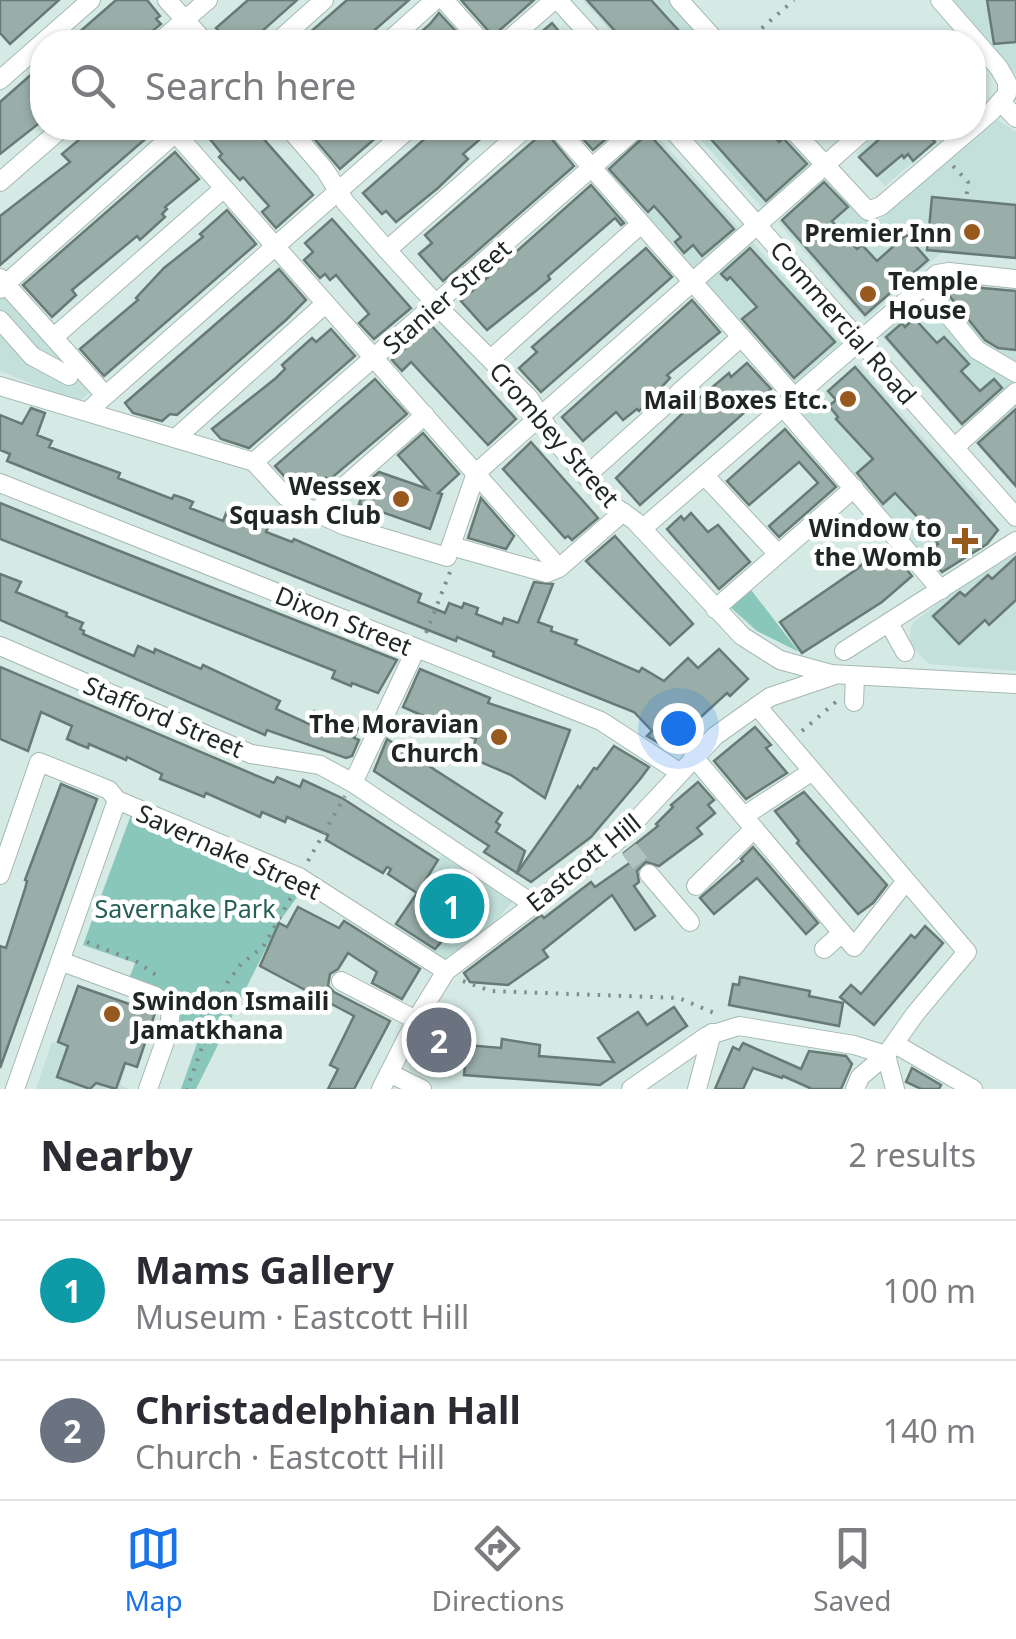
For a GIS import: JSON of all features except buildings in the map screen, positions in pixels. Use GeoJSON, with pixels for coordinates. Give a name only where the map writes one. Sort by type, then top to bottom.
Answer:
{"type":"FeatureCollection","features":[{"type":"Feature","properties":{"kind":"street"},"geometry":{"type":"LineString","coordinates":[[53,30],[91,0]]}},
{"type":"Feature","properties":{"kind":"street"},"geometry":{"type":"LineString","coordinates":[[166,0],[194,30]]}},
{"type":"Feature","properties":{"kind":"street"},"geometry":{"type":"LineString","coordinates":[[173,30],[208,0]]}},
{"type":"Feature","properties":{"kind":"street"},"geometry":{"type":"LineString","coordinates":[[290,30],[324,0]]}},
{"type":"Feature","properties":{"kind":"street"},"geometry":{"type":"LineString","coordinates":[[401,30],[435,0]]}},
{"type":"Feature","properties":{"kind":"street"},"geometry":{"type":"LineString","coordinates":[[444,0],[471,30]]}},
{"type":"Feature","properties":{"kind":"street"},"geometry":{"type":"LineString","coordinates":[[520,30],[556,0],[585,30]]}},
{"type":"Feature","properties":{"kind":"street"},"geometry":{"type":"LineString","coordinates":[[679,0],[706,30]]}},
{"type":"Feature","properties":{"kind":"street"},"geometry":{"type":"LineString","coordinates":[[940,0],[959,30]]}},
{"type":"Feature","properties":{"kind":"street"},"geometry":{"type":"LineString","coordinates":[[4,69],[30,48]]}},
{"type":"Feature","properties":{"kind":"street"},"geometry":{"type":"LineString","coordinates":[[986,59],[1005,77],[1007,94],[986,116]]}},
{"type":"Feature","properties":{"kind":"street"},"geometry":{"type":"LineString","coordinates":[[1002,102],[1016,118]]}},
{"type":"Feature","properties":{"kind":"street"},"geometry":{"type":"LineString","coordinates":[[0,182],[48,140]]}},
{"type":"Feature","properties":{"kind":"street"},"geometry":{"type":"LineString","coordinates":[[106,396],[2,284],[163,140]]}},
{"type":"Feature","properties":{"kind":"street"},"geometry":{"type":"LineString","coordinates":[[184,140],[559,568]]}},
{"type":"Feature","properties":{"kind":"street","name":"Crombey Street"},"geometry":{"type":"LineString","coordinates":[[301,140],[387,250],[541,415],[558,444],[586,476],[642,529],[742,636],[778,659],[846,676],[1016,684]]}},
{"type":"Feature","properties":{"kind":"street"},"geometry":{"type":"LineString","coordinates":[[88,411],[396,140]]}},
{"type":"Feature","properties":{"kind":"street"},"geometry":{"type":"LineString","coordinates":[[387,250],[512,140]]}},
{"type":"Feature","properties":{"kind":"street"},"geometry":{"type":"LineString","coordinates":[[568,140],[741,337],[854,488],[941,590]]}},
{"type":"Feature","properties":{"kind":"street","name":"Stanier Street"},"geometry":{"type":"LineString","coordinates":[[254,462],[623,140]]}},
{"type":"Feature","properties":{"kind":"street","name":"Commercial Road"},"geometry":{"type":"LineString","coordinates":[[682,140],[1016,517]]}},
{"type":"Feature","properties":{"kind":"street"},"geometry":{"type":"LineString","coordinates":[[802,140],[868,211],[882,206],[959,140]]}},
{"type":"Feature","properties":{"kind":"street"},"geometry":{"type":"LineString","coordinates":[[449,551],[476,473],[853,140]]}},
{"type":"Feature","properties":{"kind":"street"},"geometry":{"type":"LineString","coordinates":[[54,338],[223,189]]}},
{"type":"Feature","properties":{"kind":"street"},"geometry":{"type":"LineString","coordinates":[[491,359],[641,224]]}},
{"type":"Feature","properties":{"kind":"street"},"geometry":{"type":"LineString","coordinates":[[642,529],[942,272],[1016,279]]}},
{"type":"Feature","properties":{"kind":"street"},"geometry":{"type":"LineString","coordinates":[[924,285],[977,350],[1016,373]]}},
{"type":"Feature","properties":{"kind":"street"},"geometry":{"type":"LineString","coordinates":[[177,438],[325,304]]}},
{"type":"Feature","properties":{"kind":"street"},"geometry":{"type":"LineString","coordinates":[[0,320],[32,356],[69,376]]}},
{"type":"Feature","properties":{"kind":"street"},"geometry":{"type":"LineString","coordinates":[[586,476],[741,337]]}},
{"type":"Feature","properties":{"kind":"street"},"geometry":{"type":"LineString","coordinates":[[0,386],[254,462],[285,496],[345,526],[546,573],[559,568],[622,512]]}},
{"type":"Feature","properties":{"kind":"street"},"geometry":{"type":"LineString","coordinates":[[955,447],[1016,392]]}},
{"type":"Feature","properties":{"kind":"street"},"geometry":{"type":"LineString","coordinates":[[314,512],[425,414]]}},
{"type":"Feature","properties":{"kind":"street"},"geometry":{"type":"LineString","coordinates":[[705,476],[777,554]]}},
{"type":"Feature","properties":{"kind":"street","name":"Dixon Street"},"geometry":{"type":"LineString","coordinates":[[0,483],[600,721],[679,772]]}},
{"type":"Feature","properties":{"kind":"street"},"geometry":{"type":"LineString","coordinates":[[714,609],[854,488]]}},
{"type":"Feature","properties":{"kind":"street"},"geometry":{"type":"LineString","coordinates":[[844,651],[1016,541]]}},
{"type":"Feature","properties":{"kind":"street"},"geometry":{"type":"LineString","coordinates":[[889,623],[906,652]]}},
{"type":"Feature","properties":{"kind":"street","name":"Stafford Street"},"geometry":{"type":"LineString","coordinates":[[0,646],[251,754],[320,765],[533,904]]}},
{"type":"Feature","properties":{"kind":"street"},"geometry":{"type":"LineString","coordinates":[[353,783],[418,649]]}},
{"type":"Feature","properties":{"kind":"street"},"geometry":{"type":"LineString","coordinates":[[778,659],[776,681],[764,702],[788,744],[967,952],[915,1014],[891,1050],[866,1069],[855,1089]]}},
{"type":"Feature","properties":{"kind":"street"},"geometry":{"type":"LineString","coordinates":[[846,676],[854,702]]}},
{"type":"Feature","properties":{"kind":"street","name":"Eastcott Hill"},"geometry":{"type":"LineString","coordinates":[[385,1081],[446,972],[533,904],[625,843],[679,772],[715,736],[764,702],[846,676]]}},
{"type":"Feature","properties":{"kind":"street","name":"Crombey Street"},"geometry":{"type":"LineString","coordinates":[[984,682],[1016,696]]}},
{"type":"Feature","properties":{"kind":"street"},"geometry":{"type":"LineString","coordinates":[[693,756],[848,940]]}},
{"type":"Feature","properties":{"kind":"street"},"geometry":{"type":"LineString","coordinates":[[0,876],[40,762],[109,790],[117,800]]}},
{"type":"Feature","properties":{"kind":"street"},"geometry":{"type":"LineString","coordinates":[[696,886],[749,822],[811,772]]}},
{"type":"Feature","properties":{"kind":"street","name":"Savernake Street"},"geometry":{"type":"LineString","coordinates":[[14,1089],[117,800],[301,878],[446,972]]}},
{"type":"Feature","properties":{"kind":"street"},"geometry":{"type":"LineString","coordinates":[[649,874],[690,922]]}},
{"type":"Feature","properties":{"kind":"street"},"geometry":{"type":"LineString","coordinates":[[824,949],[848,940],[906,881]]}},
{"type":"Feature","properties":{"kind":"street"},"geometry":{"type":"LineString","coordinates":[[60,961],[155,996],[172,1008],[169,1030],[148,1089]]}},
{"type":"Feature","properties":{"kind":"street"},"geometry":{"type":"LineString","coordinates":[[341,980],[416,1020]]}},
{"type":"Feature","properties":{"kind":"street"},"geometry":{"type":"LineString","coordinates":[[630,1089],[712,1034],[739,1026],[891,1050],[973,1089]]}},
{"type":"Feature","properties":{"kind":"street"},"geometry":{"type":"LineString","coordinates":[[698,1089],[712,1034]]}},
{"type":"Feature","properties":{"kind":"street"},"geometry":{"type":"LineString","coordinates":[[891,1050],[897,1088]]}},
{"type":"Feature","properties":{"kind":"street"},"geometry":{"type":"LineString","coordinates":[[385,1081],[422,1089]]}},
{"type":"Feature","properties":{"kind":"path"},"geometry":{"type":"LineString","coordinates":[[760,30],[794,0]]}},
{"type":"Feature","properties":{"kind":"path"},"geometry":{"type":"LineString","coordinates":[[943,154],[968,182],[966,200]]}},
{"type":"Feature","properties":{"kind":"path"},"geometry":{"type":"LineString","coordinates":[[418,649],[450,572],[453,559],[449,551]]}},
{"type":"Feature","properties":{"kind":"path"},"geometry":{"type":"LineString","coordinates":[[788,744],[834,704]]}},
{"type":"Feature","properties":{"kind":"path"},"geometry":{"type":"LineString","coordinates":[[211,1022],[227,983],[241,964],[264,946],[353,783]]}},
{"type":"Feature","properties":{"kind":"path"},"geometry":{"type":"LineString","coordinates":[[446,972],[482,990],[679,998],[714,1013]]}},
{"type":"Feature","properties":{"kind":"shaded area"},"geometry":{"type":"Polygon","coordinates":[[[583,0],[668,0],[694,30],[609,30],[583,0]]]}},
{"type":"Feature","properties":{"kind":"shaded area"},"geometry":{"type":"Polygon","coordinates":[[[954,0],[1016,0],[1016,75],[986,38],[986,30],[979,30],[954,0]]]}},
{"type":"Feature","properties":{"kind":"shaded area"},"geometry":{"type":"Polygon","coordinates":[[[998,120],[1016,132],[1016,258],[943,251],[865,320],[778,222],[829,176],[873,225],[974,140],[986,140],[986,130],[998,120]]]}},
{"type":"Feature","properties":{"kind":"shaded area"},"geometry":{"type":"Polygon","coordinates":[[[636,140],[661,140],[739,228],[690,271],[601,170],[636,140]]]}},
{"type":"Feature","properties":{"kind":"shaded area"},"geometry":{"type":"Polygon","coordinates":[[[701,140],[797,140],[820,165],[767,213],[701,140]]]}},
{"type":"Feature","properties":{"kind":"shaded area"},"geometry":{"type":"Polygon","coordinates":[[[871,140],[938,140],[885,186],[856,153],[871,140]]]}},
{"type":"Feature","properties":{"kind":"shaded area"},"geometry":{"type":"Polygon","coordinates":[[[751,240],[841,343],[790,387],[700,285],[751,240]]]}},
{"type":"Feature","properties":{"kind":"shaded area"},"geometry":{"type":"Polygon","coordinates":[[[947,281],[984,282],[984,287],[1016,290],[1016,489],[881,335],[947,281]]]}},
{"type":"Feature","properties":{"kind":"shaded area"},"geometry":{"type":"Polygon","coordinates":[[[0,282],[94,388],[79,402],[0,371],[0,282]]]}},
{"type":"Feature","properties":{"kind":"shaded area"},"geometry":{"type":"Polygon","coordinates":[[[858,364],[982,504],[922,559],[797,416],[858,364]]]}},
{"type":"Feature","properties":{"kind":"shaded area"},"geometry":{"type":"Polygon","coordinates":[[[1016,546],[1016,671],[929,664],[909,644],[912,624],[1016,546]]]}},
{"type":"Feature","properties":{"kind":"shaded area"},"geometry":{"type":"Polygon","coordinates":[[[442,855],[513,901],[495,922],[442,961],[391,931],[442,855]]]}},
{"type":"Feature","properties":{"kind":"shaded area"},"geometry":{"type":"Polygon","coordinates":[[[52,1042],[126,1067],[120,1085],[130,1089],[36,1089],[52,1042]]]}},
{"type":"Feature","properties":{"kind":"green space"},"geometry":{"type":"Polygon","coordinates":[[[748,586],[799,652],[757,631],[728,605],[748,586]]]}},
{"type":"Feature","properties":{"kind":"green space","name":"Savernake Park"},"geometry":{"type":"Polygon","coordinates":[[[131,815],[303,889],[279,922],[196,1089],[181,1089],[201,1032],[181,1024],[177,999],[129,979],[135,963],[83,945],[131,815]]]}},
{"type":"Feature","properties":{"kind":"tunnel"},"geometry":{"type":"LineString","coordinates":[[629,849],[649,874]]}},
{"type":"Feature","properties":{"kind":"place","name":"Premier Inn"},"geometry":{"type":"Point","coordinates":[972,232]}},
{"type":"Feature","properties":{"kind":"place","name":"Temple House"},"geometry":{"type":"Point","coordinates":[868,294]}},
{"type":"Feature","properties":{"kind":"place","name":"Mail Boxes Etc."},"geometry":{"type":"Point","coordinates":[848,399]}},
{"type":"Feature","properties":{"kind":"place","name":"Wessex Squash Club"},"geometry":{"type":"Point","coordinates":[401,499]}},
{"type":"Feature","properties":{"kind":"place","name":"Window to the Womb"},"geometry":{"type":"Point","coordinates":[965,541]}},
{"type":"Feature","properties":{"kind":"place","name":"The Moravian Church"},"geometry":{"type":"Point","coordinates":[499,737]}},
{"type":"Feature","properties":{"kind":"place","name":"Mams Gallery"},"geometry":{"type":"Point","coordinates":[452,906]}},
{"type":"Feature","properties":{"kind":"place","name":"Swindon Ismaili Jamatkhana"},"geometry":{"type":"Point","coordinates":[112,1014]}},
{"type":"Feature","properties":{"kind":"place","name":"Christadelphian Hall"},"geometry":{"type":"Point","coordinates":[439,1040]}}]}
